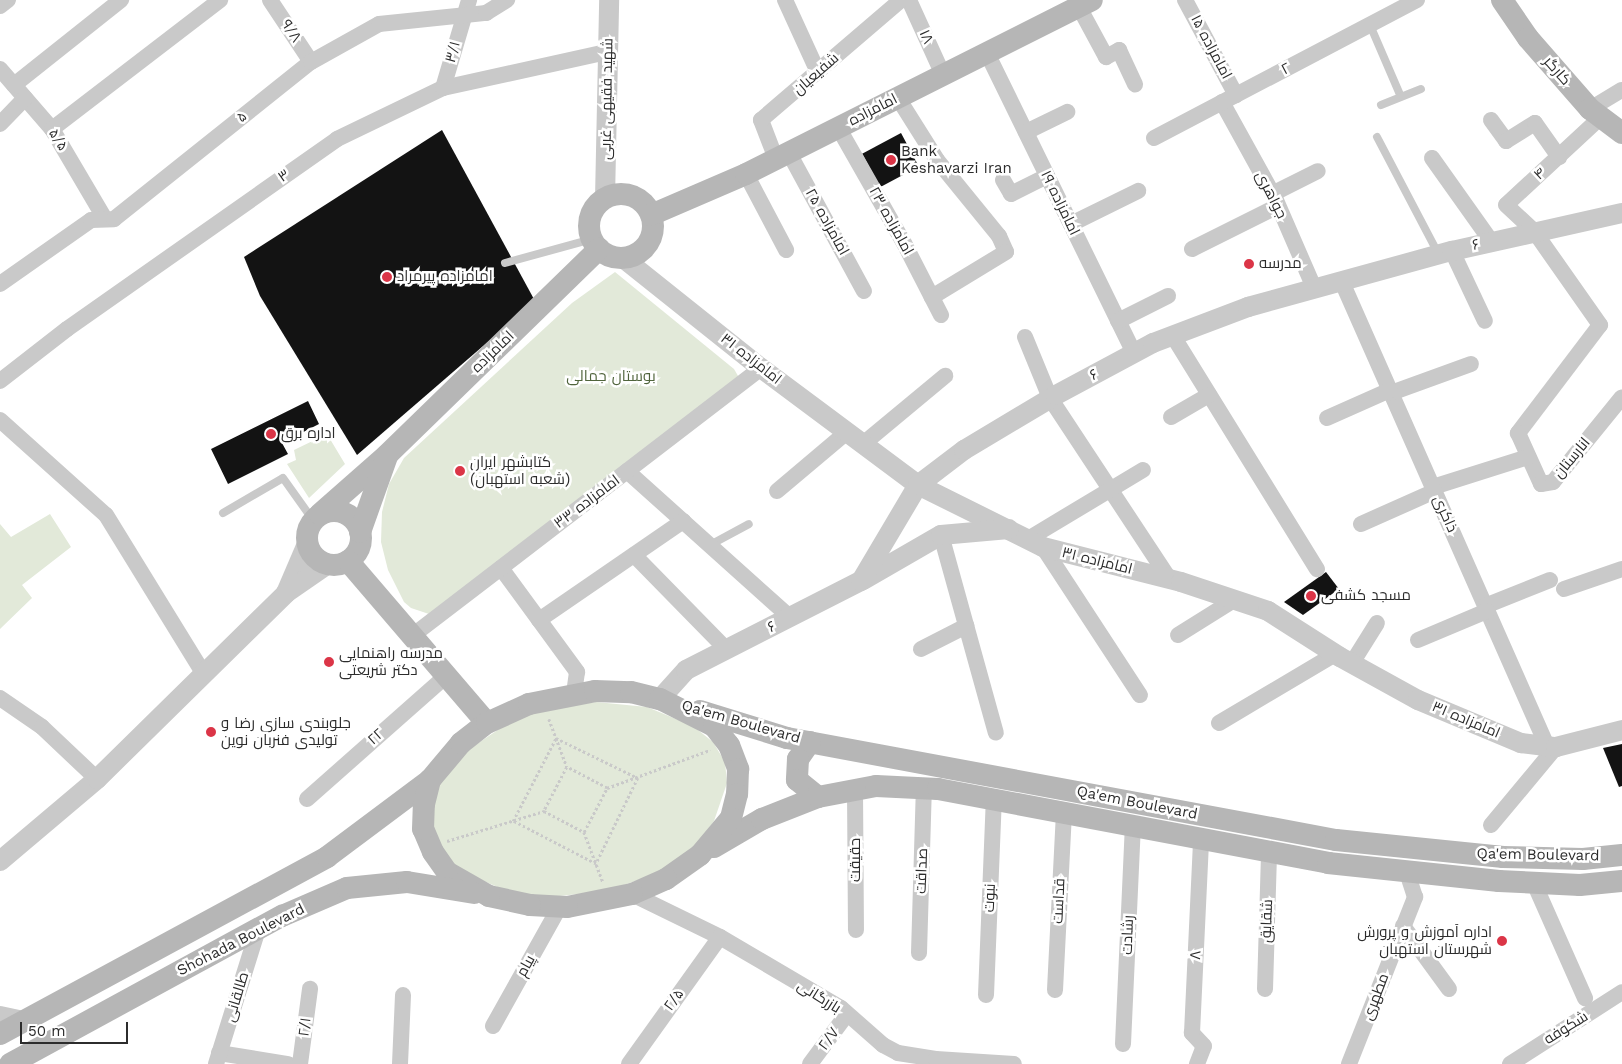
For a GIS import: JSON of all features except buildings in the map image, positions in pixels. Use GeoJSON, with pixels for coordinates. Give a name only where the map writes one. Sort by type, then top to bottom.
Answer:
{"type":"FeatureCollection","features":[{"type":"Feature","properties":{"kind":"main road","name":"کارگر"},"geometry":{"type":"LineString","coordinates":[[1502,0],[1528,38],[1596,113],[1622,133]]}},
{"type":"Feature","properties":{"kind":"main road","name":"امامزاده"},"geometry":{"type":"LineString","coordinates":[[651,215],[746,174],[1085,3]]}},
{"type":"Feature","properties":{"kind":"main road"},"geometry":{"type":"LineString","coordinates":[[623,194],[632,196],[640,200],[651,215],[652,235],[648,244],[637,254],[623,258],[610,256],[595,244],[590,221],[598,204],[605,199],[623,194]]}},
{"type":"Feature","properties":{"kind":"main road","name":"امامزاده"},"geometry":{"type":"LineString","coordinates":[[316,517],[387,455],[595,244]]}},
{"type":"Feature","properties":{"kind":"main road"},"geometry":{"type":"LineString","coordinates":[[338,563],[359,549],[360,532],[387,455]]}},
{"type":"Feature","properties":{"kind":"main road"},"geometry":{"type":"LineString","coordinates":[[360,532],[352,517],[336,510],[316,517],[306,535],[307,544],[316,559],[338,563],[412,636],[487,723]]}},
{"type":"Feature","properties":{"kind":"main road"},"geometry":{"type":"LineString","coordinates":[[489,896],[448,872],[430,846],[423,829],[424,804],[430,780],[461,743],[487,723],[543,701],[574,694],[595,691],[631,692],[660,698],[714,726],[726,741],[738,769],[737,794],[731,818],[700,855]]}},
{"type":"Feature","properties":{"kind":"main road","name":"Qa'em Boulevard"},"geometry":{"type":"LineString","coordinates":[[660,698],[810,742],[1336,840],[1503,856],[1583,859],[1622,855]]}},
{"type":"Feature","properties":{"kind":"main road"},"geometry":{"type":"LineString","coordinates":[[810,742],[798,759],[797,780],[818,797]]}},
{"type":"Feature","properties":{"kind":"main road","name":"Shohada Boulevard"},"geometry":{"type":"LineString","coordinates":[[0,1034],[326,857],[430,780]]}},
{"type":"Feature","properties":{"kind":"main road","name":"Qa'em Boulevard"},"geometry":{"type":"LineString","coordinates":[[700,855],[762,819],[818,797],[876,786],[924,789],[994,800],[1269,852],[1407,873],[1580,885],[1622,881]]}},
{"type":"Feature","properties":{"kind":"main road","name":"Shohada Boulevard"},"geometry":{"type":"LineString","coordinates":[[10,1064],[258,929],[347,888],[407,882],[530,905],[560,906],[632,894],[666,879],[700,855]]}},
{"type":"Feature","properties":{"kind":"street"},"geometry":{"type":"LineString","coordinates":[[0,6],[8,0]]}},
{"type":"Feature","properties":{"kind":"street"},"geometry":{"type":"LineString","coordinates":[[14,85],[121,0]]}},
{"type":"Feature","properties":{"kind":"street"},"geometry":{"type":"LineString","coordinates":[[52,129],[220,0]]}},
{"type":"Feature","properties":{"kind":"street","name":"۳/۱"},"geometry":{"type":"LineString","coordinates":[[443,88],[462,15],[469,0]]}},
{"type":"Feature","properties":{"kind":"street","name":"۵"},"geometry":{"type":"LineString","coordinates":[[0,284],[91,220],[114,219],[311,62],[379,24],[486,13],[508,0]]}},
{"type":"Feature","properties":{"kind":"street","name":"شهید فقیهی غربی"},"geometry":{"type":"LineString","coordinates":[[605,199],[609,0]]}},
{"type":"Feature","properties":{"kind":"street"},"geometry":{"type":"LineString","coordinates":[[785,0],[818,72]]}},
{"type":"Feature","properties":{"kind":"street","name":"شفیعیان"},"geometry":{"type":"LineString","coordinates":[[782,156],[761,120],[902,0]]}},
{"type":"Feature","properties":{"kind":"street","name":"۱۸"},"geometry":{"type":"LineString","coordinates":[[910,0],[943,75]]}},
{"type":"Feature","properties":{"kind":"street","name":"امامزاده ۱۵"},"geometry":{"type":"LineString","coordinates":[[1186,0],[1229,99]]}},
{"type":"Feature","properties":{"kind":"street","name":"۲"},"geometry":{"type":"LineString","coordinates":[[1154,138],[1418,0]]}},
{"type":"Feature","properties":{"kind":"street","name":"۹/۸"},"geometry":{"type":"LineString","coordinates":[[278,3],[311,62]]}},
{"type":"Feature","properties":{"kind":"street"},"geometry":{"type":"LineString","coordinates":[[1085,3],[1106,57],[1119,50],[1135,85]]}},
{"type":"Feature","properties":{"kind":"street","name":"۳"},"geometry":{"type":"LineString","coordinates":[[0,381],[67,329],[337,139],[443,88],[607,52]]}},
{"type":"Feature","properties":{"kind":"street","name":"امامزاده ۱۹"},"geometry":{"type":"LineString","coordinates":[[986,53],[1134,354]]}},
{"type":"Feature","properties":{"kind":"street","name":"۵/۵"},"geometry":{"type":"LineString","coordinates":[[0,69],[52,129],[106,220]]}},
{"type":"Feature","properties":{"kind":"street"},"geometry":{"type":"LineString","coordinates":[[1596,113],[1622,90]]}},
{"type":"Feature","properties":{"kind":"street"},"geometry":{"type":"LineString","coordinates":[[0,124],[25,98]]}},
{"type":"Feature","properties":{"kind":"street"},"geometry":{"type":"LineString","coordinates":[[898,98],[937,160],[998,236],[1006,252],[932,298]]}},
{"type":"Feature","properties":{"kind":"street","name":"جواهری"},"geometry":{"type":"LineString","coordinates":[[1229,99],[1315,290]]}},
{"type":"Feature","properties":{"kind":"street"},"geometry":{"type":"LineString","coordinates":[[1026,132],[1067,112]]}},
{"type":"Feature","properties":{"kind":"street","name":"۴"},"geometry":{"type":"LineString","coordinates":[[1534,232],[1506,205],[1558,157],[1596,113]]}},
{"type":"Feature","properties":{"kind":"street"},"geometry":{"type":"LineString","coordinates":[[1491,120],[1506,142],[1536,123],[1558,157]]}},
{"type":"Feature","properties":{"kind":"street","name":"امامزاده ۲۳"},"geometry":{"type":"LineString","coordinates":[[838,128],[941,315]]}},
{"type":"Feature","properties":{"kind":"street","name":"امامزاده ۲۵"},"geometry":{"type":"LineString","coordinates":[[782,156],[864,291]]}},
{"type":"Feature","properties":{"kind":"street"},"geometry":{"type":"LineString","coordinates":[[1432,158],[1491,241]]}},
{"type":"Feature","properties":{"kind":"street"},"geometry":{"type":"LineString","coordinates":[[1192,249],[1275,200],[1318,171]]}},
{"type":"Feature","properties":{"kind":"street"},"geometry":{"type":"LineString","coordinates":[[746,174],[786,250]]}},
{"type":"Feature","properties":{"kind":"street"},"geometry":{"type":"LineString","coordinates":[[1003,180],[1011,194],[1047,176]]}},
{"type":"Feature","properties":{"kind":"street"},"geometry":{"type":"LineString","coordinates":[[1071,224],[1138,191]]}},
{"type":"Feature","properties":{"kind":"street","name":"۶"},"geometry":{"type":"LineString","coordinates":[[660,698],[686,670],[861,581],[918,485],[964,450],[1050,398],[1134,354],[1173,336],[1248,308],[1445,252],[1534,232],[1620,217]]}},
{"type":"Feature","properties":{"kind":"street"},"geometry":{"type":"LineString","coordinates":[[1361,524],[1434,489],[1526,454],[1518,433],[1600,325],[1534,232]]}},
{"type":"Feature","properties":{"kind":"street"},"geometry":{"type":"LineString","coordinates":[[1445,252],[1485,320]]}},
{"type":"Feature","properties":{"kind":"street","name":"امامزاده ۳۱"},"geometry":{"type":"LineString","coordinates":[[623,258],[761,368],[918,485],[1011,529],[1036,543],[1170,580],[1268,611],[1343,658],[1427,703],[1521,743],[1552,747],[1622,730]]}},
{"type":"Feature","properties":{"kind":"street","name":"ذاکری"},"geometry":{"type":"LineString","coordinates":[[1342,282],[1486,608],[1552,747]]}},
{"type":"Feature","properties":{"kind":"street"},"geometry":{"type":"LineString","coordinates":[[1118,321],[1168,296]]}},
{"type":"Feature","properties":{"kind":"street"},"geometry":{"type":"LineString","coordinates":[[1173,336],[1317,569]]}},
{"type":"Feature","properties":{"kind":"street"},"geometry":{"type":"LineString","coordinates":[[1025,337],[1050,398],[1170,580]]}},
{"type":"Feature","properties":{"kind":"street"},"geometry":{"type":"LineString","coordinates":[[1327,418],[1391,392],[1471,364]]}},
{"type":"Feature","properties":{"kind":"street","name":"امامزاده ۳۳"},"geometry":{"type":"LineString","coordinates":[[412,636],[761,368]]}},
{"type":"Feature","properties":{"kind":"street"},"geometry":{"type":"LineString","coordinates":[[863,444],[945,376]]}},
{"type":"Feature","properties":{"kind":"street"},"geometry":{"type":"LineString","coordinates":[[1171,416],[1209,395]]}},
{"type":"Feature","properties":{"kind":"street","name":"انارستان"},"geometry":{"type":"LineString","coordinates":[[1526,454],[1541,484],[1552,482],[1622,397]]}},
{"type":"Feature","properties":{"kind":"street"},"geometry":{"type":"LineString","coordinates":[[0,420],[106,515],[204,674]]}},
{"type":"Feature","properties":{"kind":"street"},"geometry":{"type":"LineString","coordinates":[[777,491],[847,432]]}},
{"type":"Feature","properties":{"kind":"street"},"geometry":{"type":"LineString","coordinates":[[1140,695],[1036,543],[1110,489],[1143,470]]}},
{"type":"Feature","properties":{"kind":"street"},"geometry":{"type":"LineString","coordinates":[[627,471],[790,617]]}},
{"type":"Feature","properties":{"kind":"street"},"geometry":{"type":"LineString","coordinates":[[539,620],[683,521]]}},
{"type":"Feature","properties":{"kind":"street"},"geometry":{"type":"LineString","coordinates":[[861,581],[941,535],[1011,529]]}},
{"type":"Feature","properties":{"kind":"street"},"geometry":{"type":"LineString","coordinates":[[941,535],[996,733]]}},
{"type":"Feature","properties":{"kind":"street"},"geometry":{"type":"LineString","coordinates":[[286,593],[307,544]]}},
{"type":"Feature","properties":{"kind":"street"},"geometry":{"type":"LineString","coordinates":[[634,554],[727,650]]}},
{"type":"Feature","properties":{"kind":"street"},"geometry":{"type":"LineString","coordinates":[[0,860],[97,779],[286,593],[338,563]]}},
{"type":"Feature","properties":{"kind":"street"},"geometry":{"type":"LineString","coordinates":[[501,568],[577,672],[574,694]]}},
{"type":"Feature","properties":{"kind":"street"},"geometry":{"type":"LineString","coordinates":[[1564,589],[1622,569]]}},
{"type":"Feature","properties":{"kind":"street"},"geometry":{"type":"LineString","coordinates":[[1418,640],[1550,580]]}},
{"type":"Feature","properties":{"kind":"street"},"geometry":{"type":"LineString","coordinates":[[1178,635],[1234,600]]}},
{"type":"Feature","properties":{"kind":"street"},"geometry":{"type":"LineString","coordinates":[[1219,723],[1343,658],[1377,623]]}},
{"type":"Feature","properties":{"kind":"street"},"geometry":{"type":"LineString","coordinates":[[921,649],[966,626]]}},
{"type":"Feature","properties":{"kind":"street","name":"۲۲"},"geometry":{"type":"LineString","coordinates":[[307,798],[446,676]]}},
{"type":"Feature","properties":{"kind":"street"},"geometry":{"type":"LineString","coordinates":[[0,698],[42,727],[97,779]]}},
{"type":"Feature","properties":{"kind":"street"},"geometry":{"type":"LineString","coordinates":[[1490,825],[1552,747]]}},
{"type":"Feature","properties":{"kind":"street","name":"صداقت"},"geometry":{"type":"LineString","coordinates":[[919,953],[924,789]]}},
{"type":"Feature","properties":{"kind":"street","name":"حقیقت"},"geometry":{"type":"LineString","coordinates":[[855,790],[856,930]]}},
{"type":"Feature","properties":{"kind":"street","name":"نبوت"},"geometry":{"type":"LineString","coordinates":[[986,995],[994,800]]}},
{"type":"Feature","properties":{"kind":"street","name":"قداست"},"geometry":{"type":"LineString","coordinates":[[1055,990],[1064,813]]}},
{"type":"Feature","properties":{"kind":"street","name":"رشادت"},"geometry":{"type":"LineString","coordinates":[[1123,1044],[1133,826]]}},
{"type":"Feature","properties":{"kind":"street","name":"۸"},"geometry":{"type":"LineString","coordinates":[[1197,1064],[1204,1046],[1192,1033],[1201,839]]}},
{"type":"Feature","properties":{"kind":"street","name":"شقایق"},"geometry":{"type":"LineString","coordinates":[[1265,989],[1269,852]]}},
{"type":"Feature","properties":{"kind":"street","name":"مطهری"},"geometry":{"type":"LineString","coordinates":[[1349,1064],[1415,897],[1407,873]]}},
{"type":"Feature","properties":{"kind":"street"},"geometry":{"type":"LineString","coordinates":[[1534,883],[1585,998]]}},
{"type":"Feature","properties":{"kind":"street","name":"بازرگانی"},"geometry":{"type":"LineString","coordinates":[[632,894],[720,937],[847,1014],[883,1045],[898,1053],[936,1059],[1014,1064]]}},
{"type":"Feature","properties":{"kind":"street","name":"پیام"},"geometry":{"type":"LineString","coordinates":[[493,1026],[560,906]]}},
{"type":"Feature","properties":{"kind":"street"},"geometry":{"type":"LineString","coordinates":[[1404,926],[1449,989]]}},
{"type":"Feature","properties":{"kind":"street","name":"طالقانی"},"geometry":{"type":"LineString","coordinates":[[218,1058],[258,929]]}},
{"type":"Feature","properties":{"kind":"street","name":"۲/۵"},"geometry":{"type":"LineString","coordinates":[[629,1064],[720,937]]}},
{"type":"Feature","properties":{"kind":"street","name":"۲/۱"},"geometry":{"type":"LineString","coordinates":[[300,1064],[310,989]]}},
{"type":"Feature","properties":{"kind":"street","name":"شکوفه"},"geometry":{"type":"LineString","coordinates":[[1510,1064],[1622,992]]}},
{"type":"Feature","properties":{"kind":"street"},"geometry":{"type":"LineString","coordinates":[[400,1064],[403,994]]}},
{"type":"Feature","properties":{"kind":"street","name":"۲/۷"},"geometry":{"type":"LineString","coordinates":[[810,1064],[847,1014]]}},
{"type":"Feature","properties":{"kind":"street"},"geometry":{"type":"LineString","coordinates":[[0,1016],[23,1021]]}},
{"type":"Feature","properties":{"kind":"street"},"geometry":{"type":"LineString","coordinates":[[218,1058],[288,1064]]}},
{"type":"Feature","properties":{"kind":"lane"},"geometry":{"type":"LineString","coordinates":[[1370,25],[1402,97]]}},
{"type":"Feature","properties":{"kind":"lane"},"geometry":{"type":"LineString","coordinates":[[1381,105],[1420,90]]}},
{"type":"Feature","properties":{"kind":"lane"},"geometry":{"type":"LineString","coordinates":[[1377,137],[1445,252]]}},
{"type":"Feature","properties":{"kind":"lane"},"geometry":{"type":"LineString","coordinates":[[505,263],[595,244]]}},
{"type":"Feature","properties":{"kind":"lane"},"geometry":{"type":"LineString","coordinates":[[223,513],[283,478],[316,517]]}},
{"type":"Feature","properties":{"kind":"lane"},"geometry":{"type":"LineString","coordinates":[[710,545],[749,524]]}},
{"type":"Feature","properties":{"kind":"path"},"geometry":{"type":"LineString","coordinates":[[543,701],[567,767],[607,788]]}},
{"type":"Feature","properties":{"kind":"path"},"geometry":{"type":"LineString","coordinates":[[556,738],[638,778]]}},
{"type":"Feature","properties":{"kind":"path"},"geometry":{"type":"LineString","coordinates":[[513,820],[556,738]]}},
{"type":"Feature","properties":{"kind":"path"},"geometry":{"type":"LineString","coordinates":[[584,832],[607,788],[638,778],[726,741]]}},
{"type":"Feature","properties":{"kind":"path"},"geometry":{"type":"LineString","coordinates":[[544,811],[567,767]]}},
{"type":"Feature","properties":{"kind":"path"},"geometry":{"type":"LineString","coordinates":[[596,864],[638,778]]}},
{"type":"Feature","properties":{"kind":"path"},"geometry":{"type":"LineString","coordinates":[[430,846],[544,811],[584,832],[610,899]]}},
{"type":"Feature","properties":{"kind":"path"},"geometry":{"type":"LineString","coordinates":[[513,820],[596,864]]}},
{"type":"Feature","properties":{"kind":"green space","name":"بوستان جمالی"},"geometry":{"type":"Polygon","coordinates":[[[615,272],[734,369],[741,381],[429,614],[411,608],[404,602],[388,570],[381,542],[382,512],[389,484],[404,458],[572,303],[615,272]]]}},
{"type":"Feature","properties":{"kind":"green space"},"geometry":{"type":"Polygon","coordinates":[[[327,434],[345,464],[309,498],[287,464],[296,460],[294,450],[327,434]]]}},
{"type":"Feature","properties":{"kind":"green space"},"geometry":{"type":"Polygon","coordinates":[[[50,514],[71,547],[22,585],[32,598],[0,629],[0,524],[11,537],[50,514]]]}},
{"type":"Feature","properties":{"kind":"green space"},"geometry":{"type":"Polygon","coordinates":[[[596,702],[647,707],[693,726],[713,742],[725,762],[727,783],[714,821],[700,840],[681,858],[658,873],[607,891],[550,897],[509,892],[470,875],[451,863],[433,833],[432,806],[440,780],[459,756],[511,721],[545,709],[596,702]]]}},
{"type":"Feature","properties":{"kind":"place","name":"Bank Keshavarzi Iran"},"geometry":{"type":"Point","coordinates":[891,160]}},
{"type":"Feature","properties":{"kind":"place","name":"مدرسه"},"geometry":{"type":"Point","coordinates":[1249,264]}},
{"type":"Feature","properties":{"kind":"place","name":"امامزاده پیرمراد"},"geometry":{"type":"Point","coordinates":[387,277]}},
{"type":"Feature","properties":{"kind":"place","name":"اداره برق"},"geometry":{"type":"Point","coordinates":[271,434]}},
{"type":"Feature","properties":{"kind":"place","name":"کتابشهر ایران (شعبه استهبان)"},"geometry":{"type":"Point","coordinates":[460,471]}},
{"type":"Feature","properties":{"kind":"place","name":"مسجد کشفی"},"geometry":{"type":"Point","coordinates":[1311,596]}},
{"type":"Feature","properties":{"kind":"place","name":"مدرسه راهنمایی دکتر شریعتی"},"geometry":{"type":"Point","coordinates":[329,662]}},
{"type":"Feature","properties":{"kind":"place","name":"جلوبندی سازی رضا و تولیدی فنربان نوین"},"geometry":{"type":"Point","coordinates":[211,732]}},
{"type":"Feature","properties":{"kind":"place","name":"اداره آموزش و پرورش شهرستان استهبان"},"geometry":{"type":"Point","coordinates":[1502,941]}}]}
